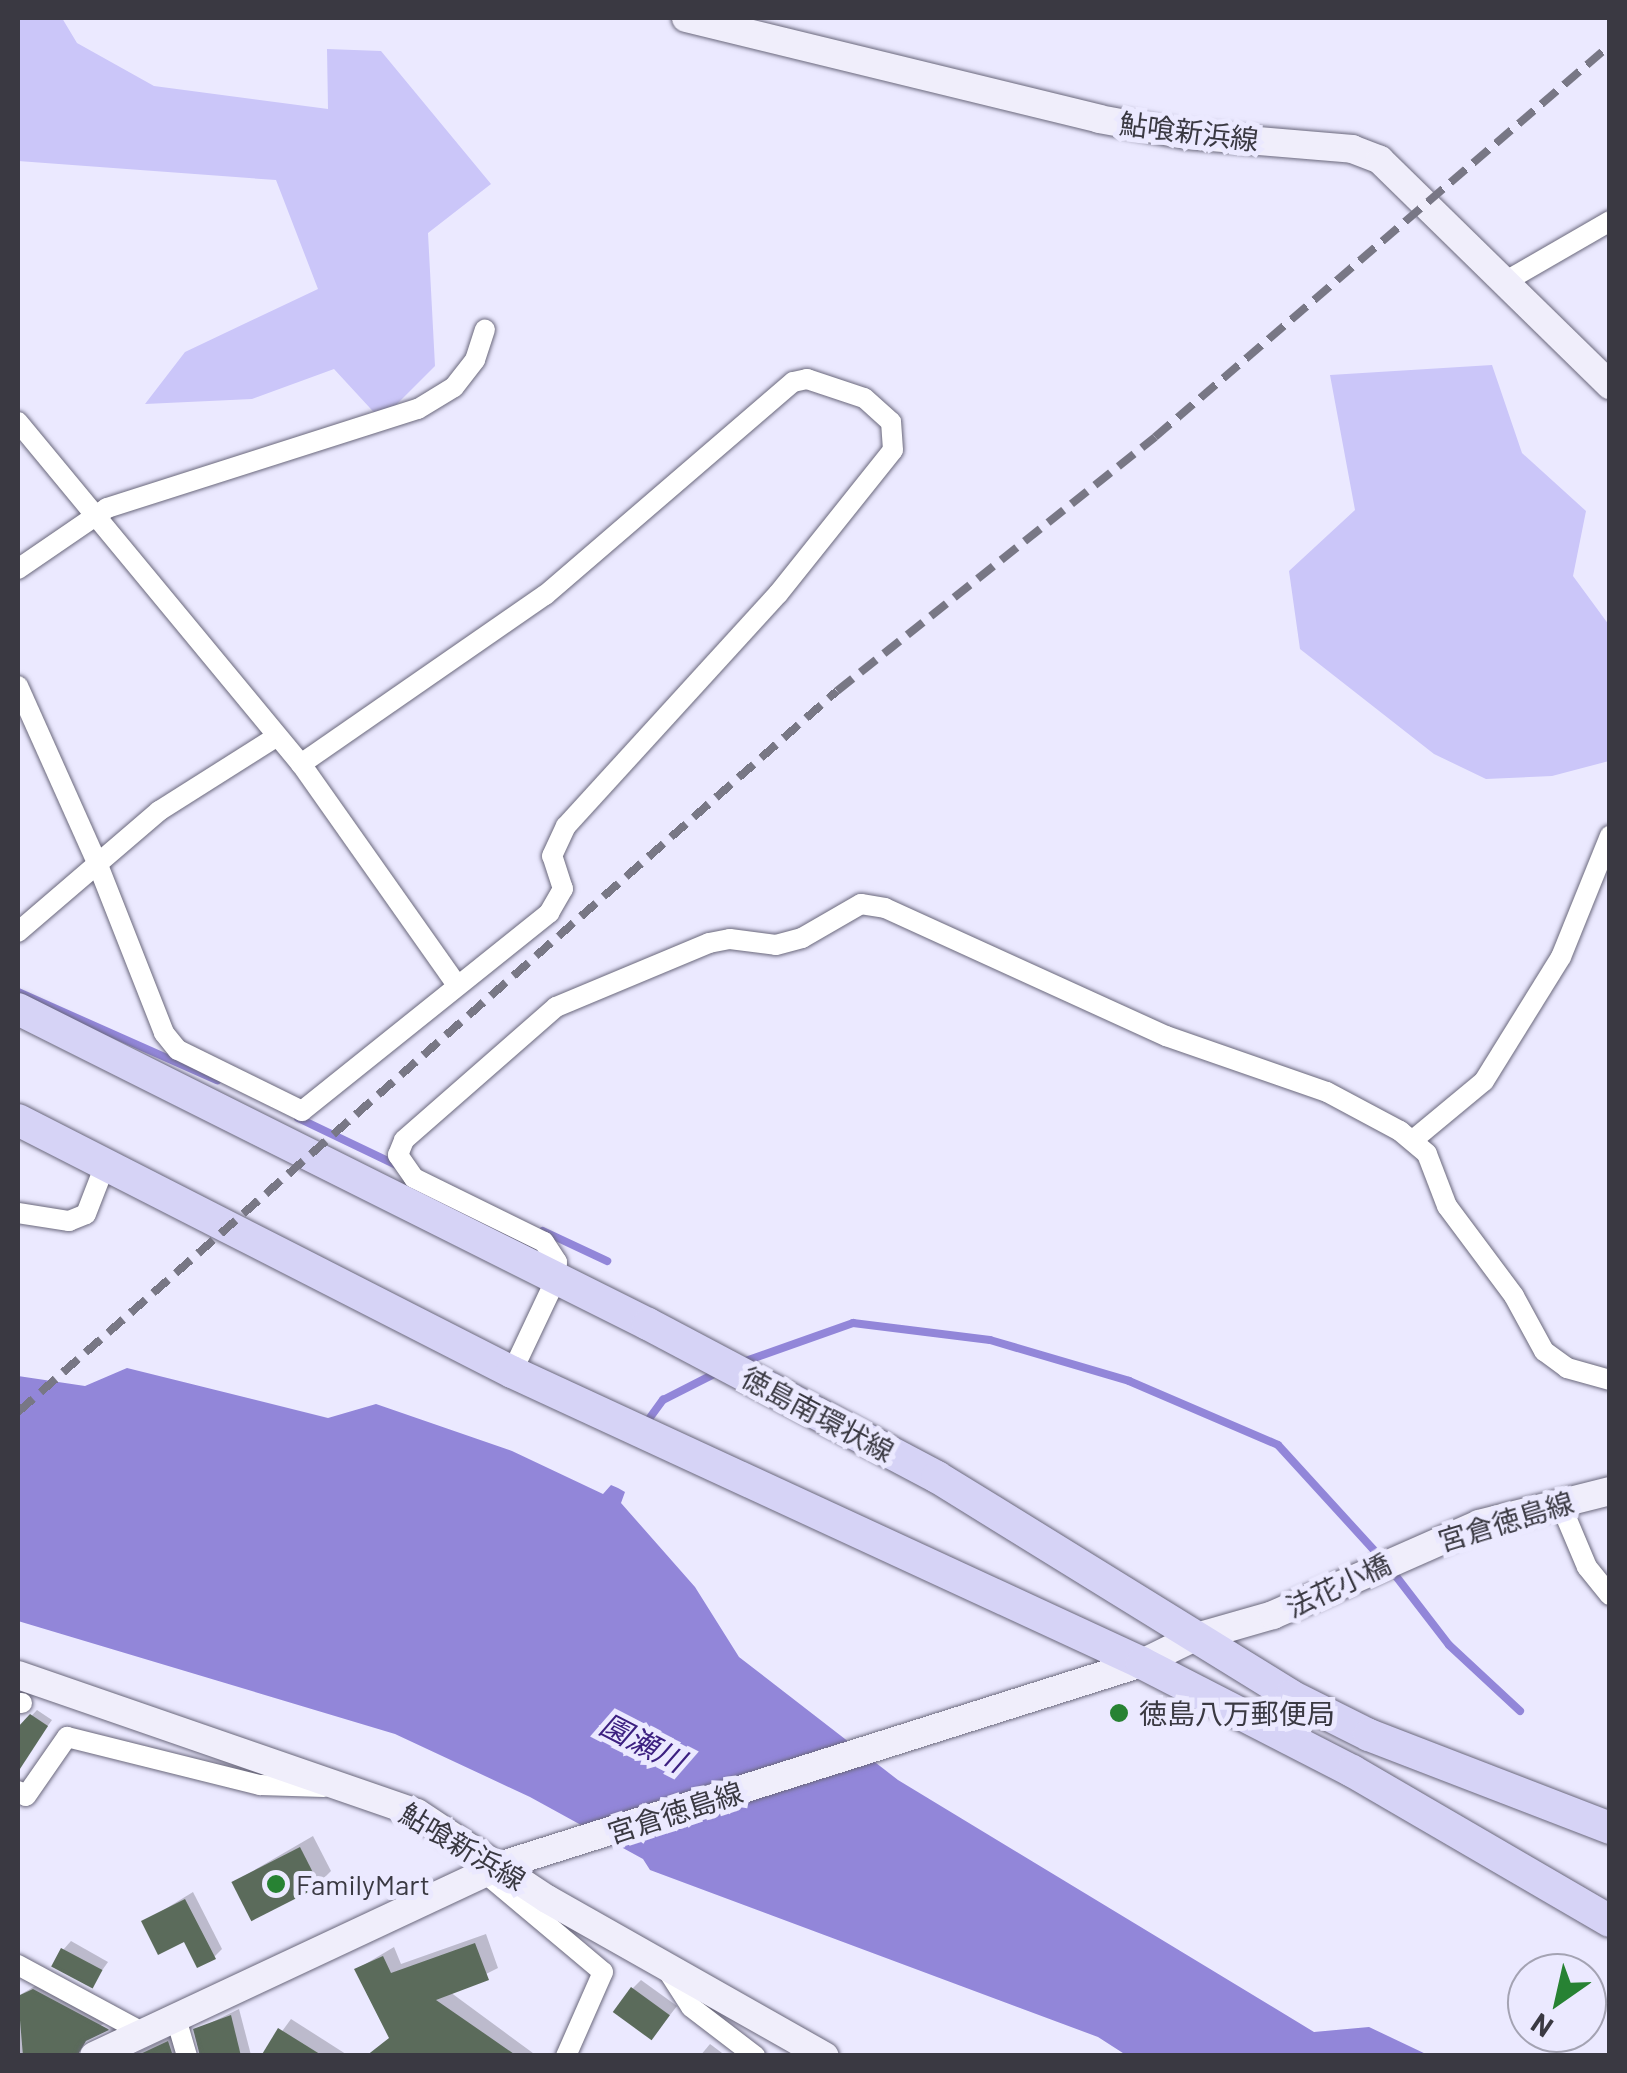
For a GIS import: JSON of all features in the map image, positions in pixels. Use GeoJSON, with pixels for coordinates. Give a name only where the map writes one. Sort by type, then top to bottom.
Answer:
{"type":"FeatureCollection","features":[{"type":"Feature","properties":{"kind":"highway","name":"徳島南環状線"},"geometry":{"type":"LineString","coordinates":[[18,1009],[648,1324],[791,1400],[982,1504],[1194,1638],[1370,1734],[1610,1828]]}},
{"type":"Feature","properties":{"kind":"highway"},"geometry":{"type":"LineString","coordinates":[[18,1120],[512,1372],[1142,1663],[1352,1770],[1610,1921]]}},
{"type":"Feature","properties":{"kind":"main road","name":"鮎喰新浜線"},"geometry":{"type":"LineString","coordinates":[[686,18],[1099,119],[1187,135],[1352,149],[1407,180],[1610,385]]}},
{"type":"Feature","properties":{"kind":"main road","name":"宮倉徳島線"},"geometry":{"type":"LineString","coordinates":[[1403,1555],[1479,1524],[1610,1492]]}},
{"type":"Feature","properties":{"kind":"main road","name":"法花小橋"},"geometry":{"type":"LineString","coordinates":[[1274,1615],[1403,1555]]}},
{"type":"Feature","properties":{"kind":"main road","name":"宮倉徳島線"},"geometry":{"type":"LineString","coordinates":[[94,2056],[174,2015],[504,1866],[1142,1663],[1194,1638],[1274,1615]]}},
{"type":"Feature","properties":{"kind":"main road","name":"鮎喰新浜線"},"geometry":{"type":"LineString","coordinates":[[19,1694],[350,1788],[417,1813],[665,1966],[825,2056]]}},
{"type":"Feature","properties":{"kind":"street"},"geometry":{"type":"LineString","coordinates":[[1508,280],[1610,221]]}},
{"type":"Feature","properties":{"kind":"street"},"geometry":{"type":"LineString","coordinates":[[18,568],[98,515],[418,409],[454,387],[475,360],[485,330]]}},
{"type":"Feature","properties":{"kind":"street"},"geometry":{"type":"LineString","coordinates":[[18,686],[96,860],[164,1033],[178,1050],[302,1110],[316,1106],[456,984],[549,913],[563,889],[552,856],[566,826],[778,594],[893,450],[891,422],[864,398],[807,379],[792,382],[545,596],[302,764]]}},
{"type":"Feature","properties":{"kind":"street"},"geometry":{"type":"LineString","coordinates":[[18,422],[302,764],[456,984]]}},
{"type":"Feature","properties":{"kind":"street"},"geometry":{"type":"LineString","coordinates":[[18,932],[96,860],[276,737]]}},
{"type":"Feature","properties":{"kind":"street"},"geometry":{"type":"LineString","coordinates":[[1413,1140],[1484,1081],[1561,957],[1610,836]]}},
{"type":"Feature","properties":{"kind":"street"},"geometry":{"type":"LineString","coordinates":[[512,1372],[556,1279],[557,1262],[544,1242],[414,1178],[398,1155],[404,1140],[556,1007],[709,943],[776,945],[802,938],[861,904],[885,908],[1166,1036],[1327,1092],[1413,1140],[1427,1154],[1446,1206],[1514,1296],[1544,1351],[1567,1368],[1610,1380]]}},
{"type":"Feature","properties":{"kind":"street"},"geometry":{"type":"LineString","coordinates":[[18,1213],[70,1221],[86,1214],[105,1165]]}},
{"type":"Feature","properties":{"kind":"street"},"geometry":{"type":"LineString","coordinates":[[1560,1503],[1588,1567],[1610,1595]]}},
{"type":"Feature","properties":{"kind":"street"},"geometry":{"type":"LineString","coordinates":[[18,1790],[26,1796],[67,1737],[260,1785],[350,1788]]}},
{"type":"Feature","properties":{"kind":"street"},"geometry":{"type":"LineString","coordinates":[[504,1866],[604,1972],[566,2056]]}},
{"type":"Feature","properties":{"kind":"street"},"geometry":{"type":"LineString","coordinates":[[18,1964],[142,2032]]}},
{"type":"Feature","properties":{"kind":"street"},"geometry":{"type":"LineString","coordinates":[[665,1966],[692,2007],[755,2056]]}},
{"type":"Feature","properties":{"kind":"street"},"geometry":{"type":"LineString","coordinates":[[174,2015],[188,2056]]}},
{"type":"Feature","properties":{"kind":"shaded area"},"geometry":{"type":"Polygon","coordinates":[[[18,18],[62,18],[77,43],[154,86],[328,109],[327,49],[381,51],[491,184],[428,233],[435,366],[381,420],[334,369],[252,399],[145,404],[185,352],[318,289],[276,180],[18,161],[18,18]]]}},
{"type":"Feature","properties":{"kind":"shaded area"},"geometry":{"type":"Polygon","coordinates":[[[1492,365],[1522,453],[1586,511],[1573,576],[1609,625],[1609,761],[1552,776],[1486,779],[1434,754],[1300,649],[1289,571],[1355,510],[1330,375],[1492,365]]]}},
{"type":"Feature","properties":{"kind":"water","name":"園瀬川"},"geometry":{"type":"Polygon","coordinates":[[[127,1368],[328,1418],[376,1404],[512,1451],[603,1494],[611,1485],[618,1488],[625,1492],[621,1503],[695,1587],[739,1657],[898,1780],[1314,2032],[1369,2027],[1428,2055],[1126,2055],[1098,2037],[650,1870],[643,1859],[530,1797],[395,1734],[18,1621],[18,1376],[85,1386],[127,1368]]]}},
{"type":"Feature","properties":{"kind":"building"},"geometry":{"type":"Polygon","coordinates":[[[30,1714],[48,1726],[18,1772],[18,1727],[30,1714]]]}},
{"type":"Feature","properties":{"kind":"building","name":"FamilyMart"},"geometry":{"type":"Polygon","coordinates":[[[300,1847],[320,1886],[251,1921],[231,1882],[300,1847]]]}},
{"type":"Feature","properties":{"kind":"building"},"geometry":{"type":"Polygon","coordinates":[[[185,1899],[216,1959],[197,1968],[184,1942],[158,1955],[141,1921],[185,1899]]]}},
{"type":"Feature","properties":{"kind":"building"},"geometry":{"type":"Polygon","coordinates":[[[475,1943],[489,1980],[436,2000],[517,2056],[366,2056],[389,2038],[354,1969],[383,1956],[391,1973],[475,1943]]]}},
{"type":"Feature","properties":{"kind":"building"},"geometry":{"type":"Polygon","coordinates":[[[61,1948],[102,1970],[93,1989],[51,1967],[61,1948]]]}},
{"type":"Feature","properties":{"kind":"building"},"geometry":{"type":"Polygon","coordinates":[[[631,1987],[670,2015],[652,2040],[613,2012],[631,1987]]]}},
{"type":"Feature","properties":{"kind":"building"},"geometry":{"type":"Polygon","coordinates":[[[33,1989],[109,2030],[86,2041],[77,2056],[23,2056],[18,1996],[33,1989]]]}},
{"type":"Feature","properties":{"kind":"building"},"geometry":{"type":"Polygon","coordinates":[[[231,2015],[241,2056],[200,2056],[193,2029],[231,2015]]]}},
{"type":"Feature","properties":{"kind":"building"},"geometry":{"type":"Polygon","coordinates":[[[278,2028],[323,2056],[261,2056],[278,2028]]]}},
{"type":"Feature","properties":{"kind":"building"},"geometry":{"type":"Polygon","coordinates":[[[168,2041],[173,2056],[136,2056],[168,2041]]]}},
{"type":"Feature","properties":{"kind":"waterway"},"geometry":{"type":"LineString","coordinates":[[18,992],[217,1080]]}},
{"type":"Feature","properties":{"kind":"waterway"},"geometry":{"type":"LineString","coordinates":[[298,1118],[398,1166]]}},
{"type":"Feature","properties":{"kind":"waterway"},"geometry":{"type":"LineString","coordinates":[[543,1231],[607,1261]]}},
{"type":"Feature","properties":{"kind":"waterway"},"geometry":{"type":"LineString","coordinates":[[740,1363],[853,1323],[990,1340],[1129,1381],[1278,1445],[1383,1560]]}},
{"type":"Feature","properties":{"kind":"waterway"},"geometry":{"type":"LineString","coordinates":[[646,1423],[663,1400],[718,1372]]}},
{"type":"Feature","properties":{"kind":"waterway"},"geometry":{"type":"LineString","coordinates":[[1392,1571],[1449,1645],[1520,1711]]}},
{"type":"Feature","properties":{"kind":"railway"},"geometry":{"type":"LineString","coordinates":[[18,1412],[837,691],[1155,437],[1610,45]]}},
{"type":"Feature","properties":{"kind":"place","name":"徳島八万郵便局"},"geometry":{"type":"Point","coordinates":[1119,1713]}},
{"type":"Feature","properties":{"kind":"place","name":"FamilyMart"},"geometry":{"type":"Point","coordinates":[276,1884]}}]}
